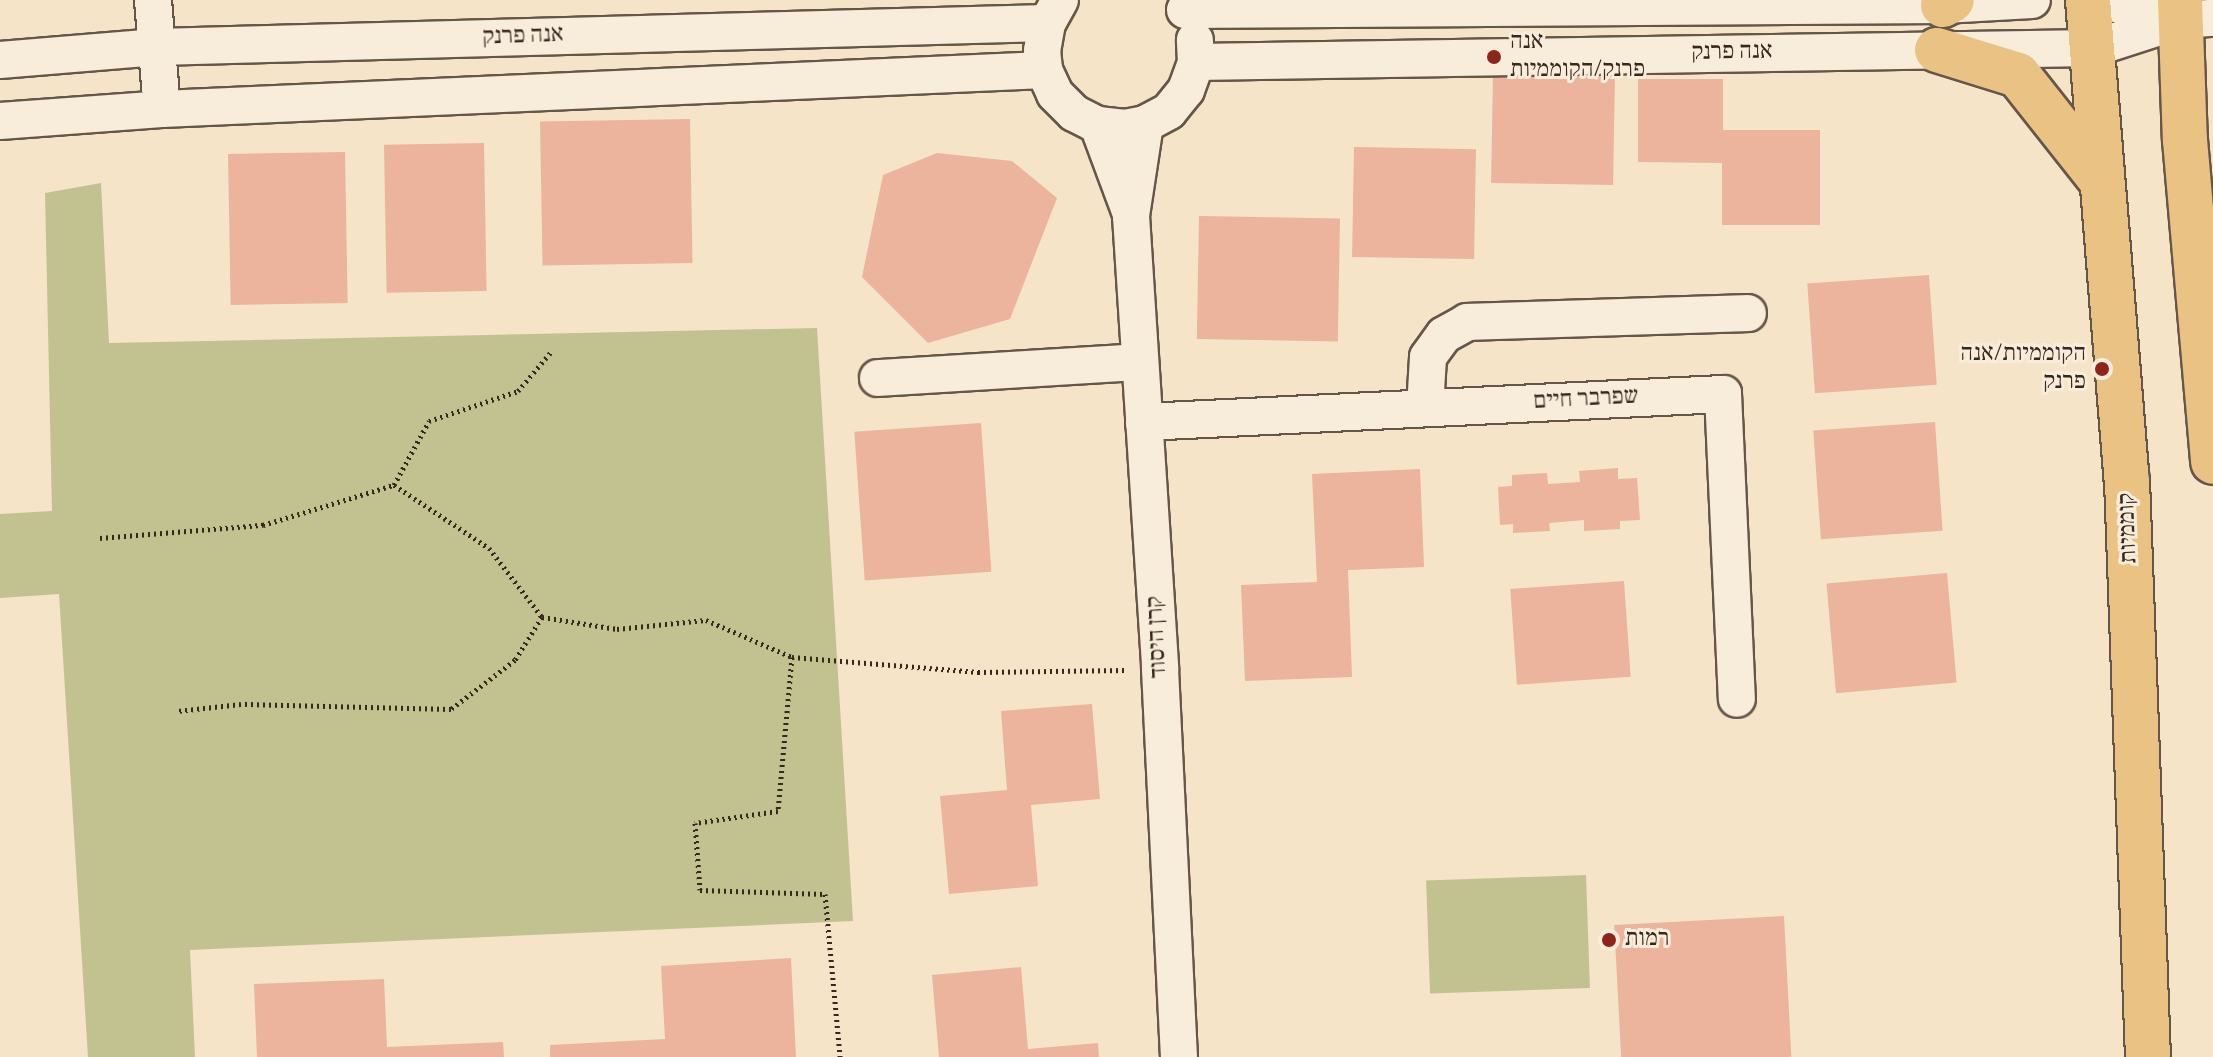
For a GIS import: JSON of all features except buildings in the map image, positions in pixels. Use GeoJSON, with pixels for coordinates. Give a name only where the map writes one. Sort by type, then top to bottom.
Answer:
{"type":"FeatureCollection","features":[{"type":"Feature","properties":{"kind":"main road","name":"קוממיות"},"geometry":{"type":"LineString","coordinates":[[2088,0],[2094,48],[2100,179],[2127,480],[2148,1057]]}},
{"type":"Feature","properties":{"kind":"main road"},"geometry":{"type":"LineString","coordinates":[[2191,13],[2185,140],[2213,462]]}},
{"type":"Feature","properties":{"kind":"main road"},"geometry":{"type":"LineString","coordinates":[[1937,50],[2018,75],[2100,179]]}},
{"type":"Feature","properties":{"kind":"street"},"geometry":{"type":"LineString","coordinates":[[153,0],[162,109]]}},
{"type":"Feature","properties":{"kind":"street","name":"אנה פרנק"},"geometry":{"type":"LineString","coordinates":[[1180,5],[2032,0]]}},
{"type":"Feature","properties":{"kind":"street"},"geometry":{"type":"LineString","coordinates":[[2100,0],[2191,13]]}},
{"type":"Feature","properties":{"kind":"street"},"geometry":{"type":"LineString","coordinates":[[1054,11],[1042,50],[1044,70],[1055,94],[1074,113],[1098,125],[1125,128],[1145,124],[1169,111],[1186,90],[1196,62],[1195,35],[1180,5]]}},
{"type":"Feature","properties":{"kind":"street","name":"אנה פרנק"},"geometry":{"type":"LineString","coordinates":[[0,60],[157,47],[1054,11]]}},
{"type":"Feature","properties":{"kind":"street","name":"אנה פרנק"},"geometry":{"type":"LineString","coordinates":[[1196,62],[2094,48],[2191,13]]}},
{"type":"Feature","properties":{"kind":"street"},"geometry":{"type":"LineString","coordinates":[[0,121],[162,109],[1044,70]]}},
{"type":"Feature","properties":{"kind":"street","name":"קרן היסוד"},"geometry":{"type":"LineString","coordinates":[[1145,124],[1131,216],[1160,669],[1179,1057]]}},
{"type":"Feature","properties":{"kind":"street","name":"קרן היסוד"},"geometry":{"type":"LineString","coordinates":[[1098,125],[1131,216]]}},
{"type":"Feature","properties":{"kind":"street"},"geometry":{"type":"LineString","coordinates":[[1425,408],[1428,357],[1444,335],[1467,322],[1748,313]]}},
{"type":"Feature","properties":{"kind":"street"},"geometry":{"type":"LineString","coordinates":[[878,378],[1140,362]]}},
{"type":"Feature","properties":{"kind":"street","name":"שפרבר חיים"},"geometry":{"type":"LineString","coordinates":[[1144,422],[1723,394],[1737,699]]}},
{"type":"Feature","properties":{"kind":"path"},"geometry":{"type":"LineString","coordinates":[[100,538],[263,525],[394,485],[429,421],[518,391],[551,352]]}},
{"type":"Feature","properties":{"kind":"path"},"geometry":{"type":"LineString","coordinates":[[394,485],[489,548],[542,617],[617,629],[706,620],[792,657],[978,672],[1160,669]]}},
{"type":"Feature","properties":{"kind":"path"},"geometry":{"type":"LineString","coordinates":[[177,711],[241,704],[451,709],[515,660],[542,617]]}},
{"type":"Feature","properties":{"kind":"path"},"geometry":{"type":"LineString","coordinates":[[792,657],[778,811],[695,823],[700,890],[825,894],[840,1057]]}},
{"type":"Feature","properties":{"kind":"green space"},"geometry":{"type":"Polygon","coordinates":[[[101,183],[109,343],[817,328],[853,921],[190,950],[195,1057],[88,1057],[59,594],[0,598],[0,514],[52,511],[45,193],[101,183]]]}},
{"type":"Feature","properties":{"kind":"green space"},"geometry":{"type":"Polygon","coordinates":[[[1586,875],[1590,988],[1430,994],[1426,881],[1586,875]]]}},
{"type":"Feature","properties":{"kind":"place","name":"אנה פרנק/הקוממיות"},"geometry":{"type":"Point","coordinates":[1494,57]}},
{"type":"Feature","properties":{"kind":"place","name":"הקוממיות/אנה פרנק"},"geometry":{"type":"Point","coordinates":[2102,369]}},
{"type":"Feature","properties":{"kind":"place","name":"רמות"},"geometry":{"type":"Point","coordinates":[1609,940]}}]}
